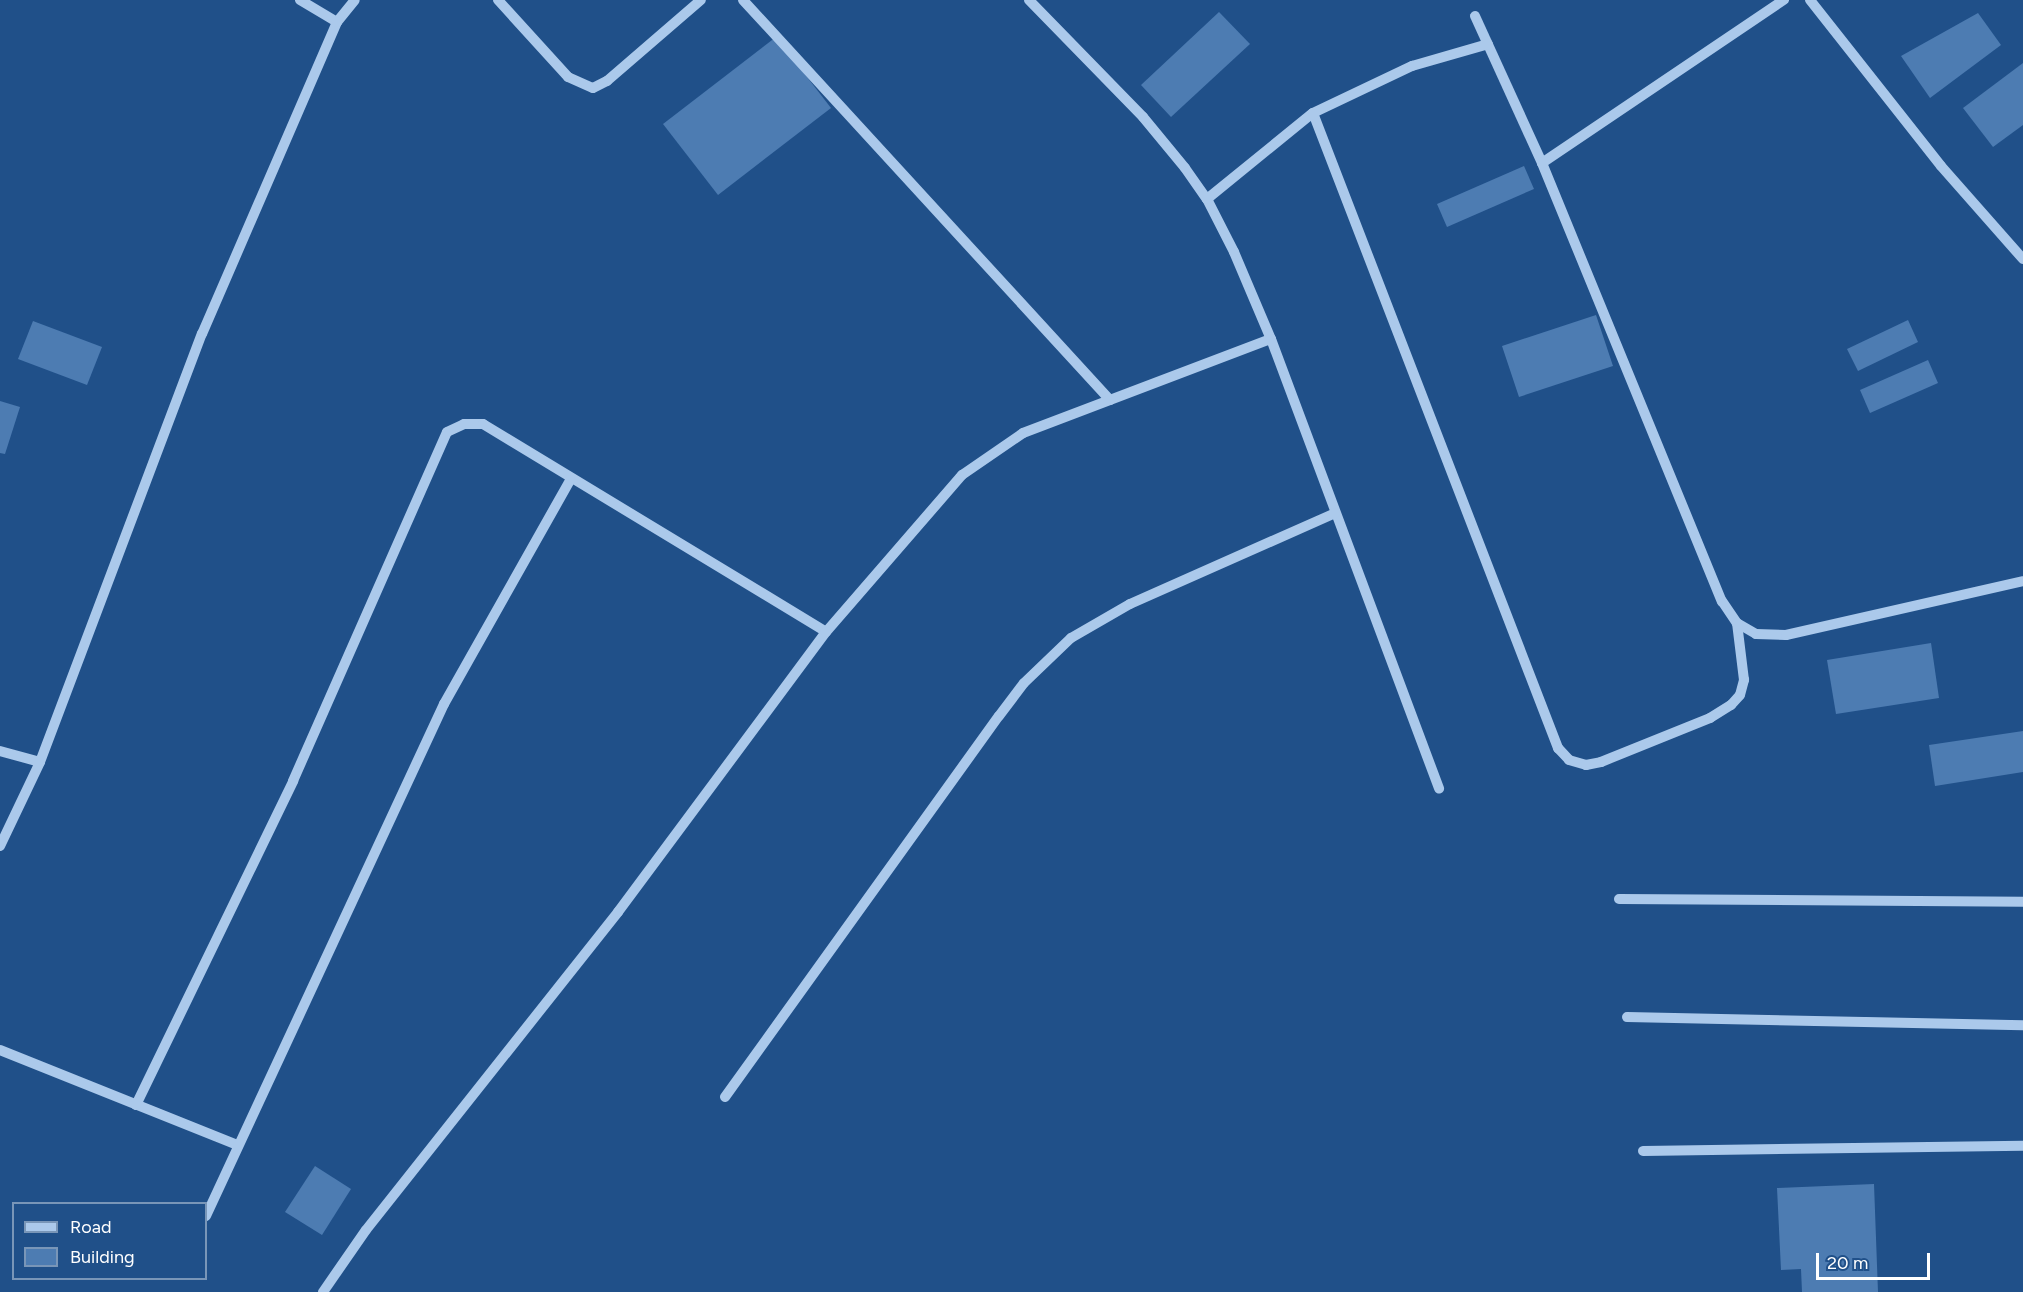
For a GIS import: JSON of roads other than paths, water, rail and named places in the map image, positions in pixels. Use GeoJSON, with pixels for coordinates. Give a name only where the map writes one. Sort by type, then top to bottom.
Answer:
{"type":"FeatureCollection","features":[{"type":"Feature","properties":{"kind":"street"},"geometry":{"type":"LineString","coordinates":[[300,0],[337,22]]}},
{"type":"Feature","properties":{"kind":"street"},"geometry":{"type":"LineString","coordinates":[[0,846],[40,762],[202,334],[337,22],[355,0]]}},
{"type":"Feature","properties":{"kind":"street"},"geometry":{"type":"LineString","coordinates":[[498,0],[568,77],[593,88],[607,81],[701,0]]}},
{"type":"Feature","properties":{"kind":"street"},"geometry":{"type":"LineString","coordinates":[[743,0],[1110,400]]}},
{"type":"Feature","properties":{"kind":"street"},"geometry":{"type":"LineString","coordinates":[[1029,0],[1143,117],[1207,200],[1271,339],[1439,789]]}},
{"type":"Feature","properties":{"kind":"street"},"geometry":{"type":"LineString","coordinates":[[1542,164],[1784,0]]}},
{"type":"Feature","properties":{"kind":"street"},"geometry":{"type":"LineString","coordinates":[[1810,0],[1941,166],[2023,259]]}},
{"type":"Feature","properties":{"kind":"street"},"geometry":{"type":"LineString","coordinates":[[1475,16],[1542,164],[1722,601],[1737,623],[1756,634],[1786,635],[2023,581]]}},
{"type":"Feature","properties":{"kind":"street"},"geometry":{"type":"LineString","coordinates":[[1207,200],[1313,113],[1412,66],[1488,44]]}},
{"type":"Feature","properties":{"kind":"street"},"geometry":{"type":"LineString","coordinates":[[1313,113],[1558,748],[1569,760],[1586,765],[1600,762],[1710,718],[1731,705],[1740,695],[1744,680],[1737,623]]}},
{"type":"Feature","properties":{"kind":"street"},"geometry":{"type":"LineString","coordinates":[[323,1292],[366,1230],[618,912],[826,632],[962,475],[1023,433],[1271,339]]}},
{"type":"Feature","properties":{"kind":"street"},"geometry":{"type":"LineString","coordinates":[[136,1105],[293,781],[447,432],[464,424],[483,424],[570,480],[826,632]]}},
{"type":"Feature","properties":{"kind":"street"},"geometry":{"type":"LineString","coordinates":[[207,1214],[444,704],[570,480]]}},
{"type":"Feature","properties":{"kind":"street"},"geometry":{"type":"LineString","coordinates":[[725,1097],[999,716],[1024,683],[1071,638],[1130,604],[1335,513]]}},
{"type":"Feature","properties":{"kind":"street"},"geometry":{"type":"LineString","coordinates":[[0,751],[40,762]]}},
{"type":"Feature","properties":{"kind":"street"},"geometry":{"type":"LineString","coordinates":[[1619,899],[2023,902]]}},
{"type":"Feature","properties":{"kind":"street"},"geometry":{"type":"LineString","coordinates":[[1627,1017],[2023,1024]]}},
{"type":"Feature","properties":{"kind":"street"},"geometry":{"type":"LineString","coordinates":[[0,1050],[238,1145]]}},
{"type":"Feature","properties":{"kind":"street"},"geometry":{"type":"LineString","coordinates":[[1643,1151],[2023,1146]]}}]}
